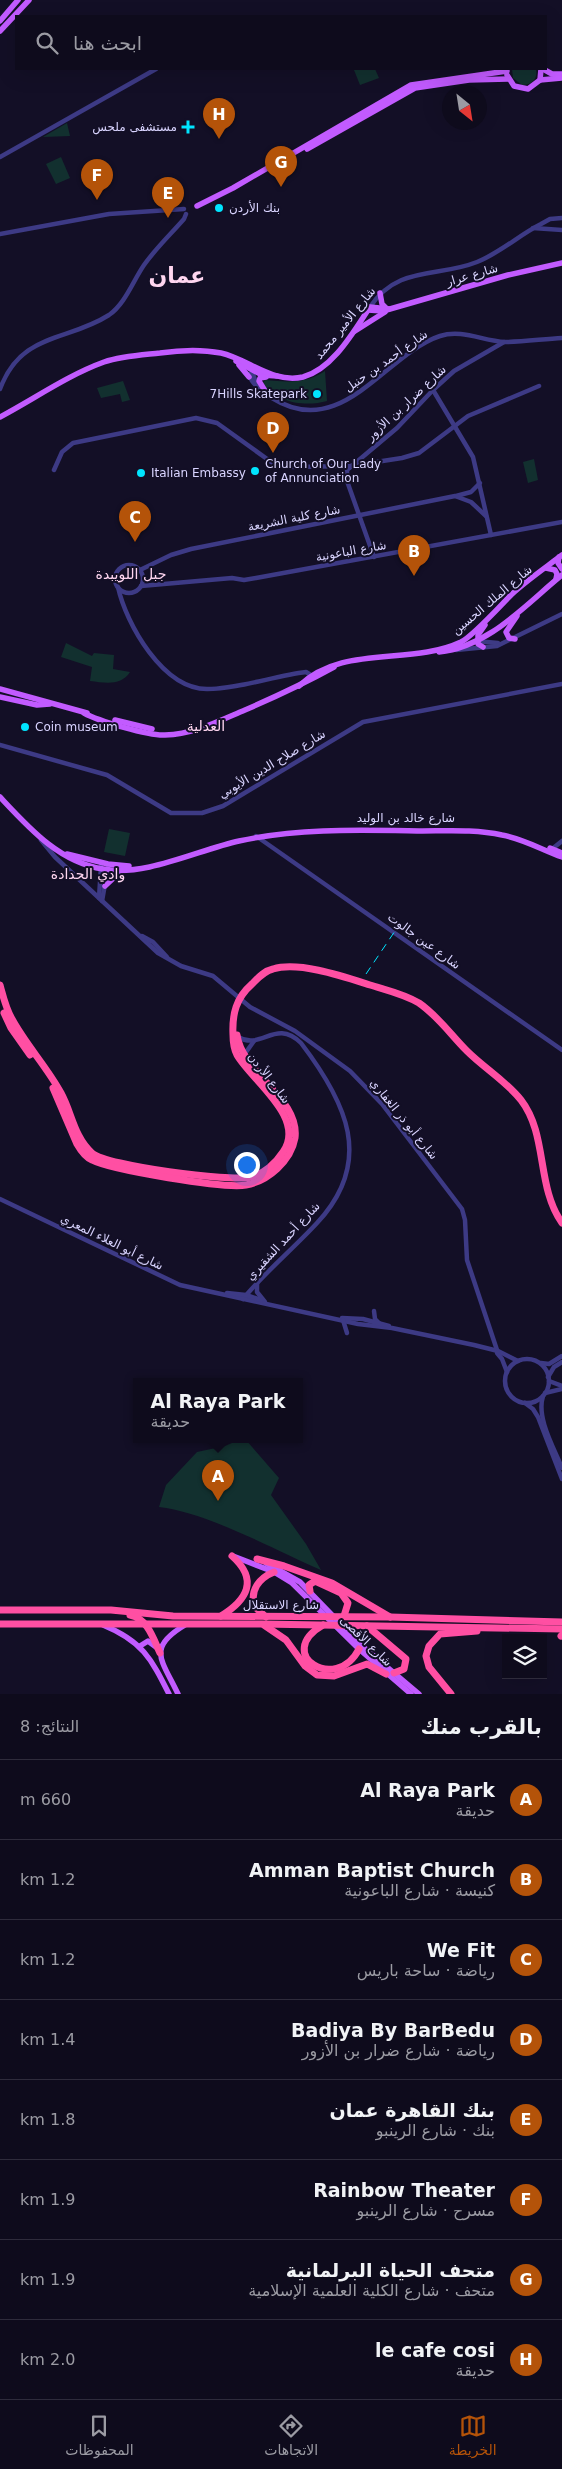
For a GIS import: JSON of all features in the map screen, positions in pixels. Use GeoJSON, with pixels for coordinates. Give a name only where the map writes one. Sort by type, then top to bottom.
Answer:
{"type":"FeatureCollection","features":[{"type":"Feature","properties":{"kind":"highway","name":"شارع الأردن"},"geometry":{"type":"LineString","coordinates":[[0,985],[11,1019],[57,1086],[79,1137],[92,1153],[100,1158],[183,1176],[228,1178],[252,1176],[275,1162],[287,1146],[290,1134],[284,1115],[235,1050],[233,1016],[246,988],[266,972],[284,967],[321,970],[403,998],[418,1006],[520,1104],[531,1127],[548,1205],[562,1227]]}},
{"type":"Feature","properties":{"kind":"highway","name":"شارع الأردن"},"geometry":{"type":"LineString","coordinates":[[0,1001],[10,1028],[56,1093],[77,1144],[85,1155],[111,1167],[247,1185],[277,1169],[291,1150],[296,1126],[293,1117],[244,1055],[237,1036],[237,1017],[244,999],[271,973],[281,971],[316,973],[359,983]]}},
{"type":"Feature","properties":{"kind":"highway","name":"شارع الأردن"},"geometry":{"type":"LineString","coordinates":[[368,986],[404,995],[429,1011],[467,1051],[520,1098],[533,1124],[550,1200],[562,1222]]}},
{"type":"Feature","properties":{"kind":"highway"},"geometry":{"type":"LineString","coordinates":[[220,1616],[236,1606],[247,1589],[245,1571],[232,1556]]}},
{"type":"Feature","properties":{"kind":"highway"},"geometry":{"type":"LineString","coordinates":[[257,1559],[284,1566],[332,1583],[390,1617]]}},
{"type":"Feature","properties":{"kind":"highway"},"geometry":{"type":"LineString","coordinates":[[267,1617],[255,1607],[253,1593],[260,1582],[274,1572]]}},
{"type":"Feature","properties":{"kind":"highway"},"geometry":{"type":"LineString","coordinates":[[310,1591],[309,1585],[315,1581],[344,1596],[348,1604],[344,1616]]}},
{"type":"Feature","properties":{"kind":"highway","name":"شارع الاستقلال"},"geometry":{"type":"LineString","coordinates":[[0,1610],[124,1611],[173,1616],[344,1616],[562,1622]]}},
{"type":"Feature","properties":{"kind":"highway"},"geometry":{"type":"LineString","coordinates":[[124,1611],[140,1617],[146,1624],[160,1653]]}},
{"type":"Feature","properties":{"kind":"highway","name":"شارع الاستقلال"},"geometry":{"type":"LineString","coordinates":[[0,1624],[62,1626],[101,1624],[262,1624],[562,1629]]}},
{"type":"Feature","properties":{"kind":"highway"},"geometry":{"type":"LineString","coordinates":[[262,1624],[282,1636],[305,1666],[317,1675],[334,1676],[367,1664],[390,1674],[404,1669],[406,1659],[367,1626]]}},
{"type":"Feature","properties":{"kind":"highway"},"geometry":{"type":"LineString","coordinates":[[323,1625],[310,1634],[304,1647],[306,1658],[313,1668],[326,1672],[340,1668],[352,1660],[358,1648]]}},
{"type":"Feature","properties":{"kind":"highway"},"geometry":{"type":"LineString","coordinates":[[450,1694],[432,1672],[427,1661],[427,1650],[432,1641],[445,1633],[504,1627]]}},
{"type":"Feature","properties":{"kind":"main road"},"geometry":{"type":"LineString","coordinates":[[0,22],[18,0]]}},
{"type":"Feature","properties":{"kind":"main road"},"geometry":{"type":"LineString","coordinates":[[0,31],[29,0]]}},
{"type":"Feature","properties":{"kind":"main road"},"geometry":{"type":"LineString","coordinates":[[508,79],[469,80],[408,91],[218,200],[198,207],[411,85],[507,70],[508,79],[514,86],[525,90],[535,86],[540,80],[542,70]]}},
{"type":"Feature","properties":{"kind":"main road"},"geometry":{"type":"LineString","coordinates":[[543,70],[547,73],[562,74]]}},
{"type":"Feature","properties":{"kind":"main road"},"geometry":{"type":"LineString","coordinates":[[540,80],[562,78]]}},
{"type":"Feature","properties":{"kind":"main road","name":"شارع عرار"},"geometry":{"type":"LineString","coordinates":[[369,308],[378,312],[508,275],[562,263]]}},
{"type":"Feature","properties":{"kind":"main road"},"geometry":{"type":"LineString","coordinates":[[353,332],[388,309],[382,304],[380,293]]}},
{"type":"Feature","properties":{"kind":"main road","name":"شارع الأمير محمد"},"geometry":{"type":"LineString","coordinates":[[231,356],[251,370],[270,377],[300,377],[316,371],[327,363],[353,332],[369,308]]}},
{"type":"Feature","properties":{"kind":"main road","name":"شارع الأمير محمد"},"geometry":{"type":"LineString","coordinates":[[0,418],[105,362],[171,351],[196,350],[231,356],[251,370],[278,376]]}},
{"type":"Feature","properties":{"kind":"main road"},"geometry":{"type":"LineString","coordinates":[[267,394],[259,380],[263,377],[270,377]]}},
{"type":"Feature","properties":{"kind":"main road"},"geometry":{"type":"LineString","coordinates":[[561,556],[558,563],[562,569]]}},
{"type":"Feature","properties":{"kind":"main road","name":"شارع الملك الحسين"},"geometry":{"type":"LineString","coordinates":[[1,693],[84,713],[91,717],[125,722],[162,735],[202,729],[299,686],[309,676],[322,668],[342,663],[428,652],[464,641],[513,593],[561,556]]}},
{"type":"Feature","properties":{"kind":"main road"},"geometry":{"type":"LineString","coordinates":[[546,568],[556,571],[555,581]]}},
{"type":"Feature","properties":{"kind":"main road"},"geometry":{"type":"LineString","coordinates":[[428,652],[454,650],[478,641],[527,606],[562,575]]}},
{"type":"Feature","properties":{"kind":"main road"},"geometry":{"type":"LineString","coordinates":[[515,639],[509,638],[506,630],[527,606]]}},
{"type":"Feature","properties":{"kind":"main road"},"geometry":{"type":"LineString","coordinates":[[483,648],[479,646],[478,641],[480,630],[497,610]]}},
{"type":"Feature","properties":{"kind":"main road","name":"شارع الملك الحسين"},"geometry":{"type":"LineString","coordinates":[[309,676],[342,663]]}},
{"type":"Feature","properties":{"kind":"main road","name":"شارع خالد بن الوليد"},"geometry":{"type":"LineString","coordinates":[[0,798],[41,839],[62,853],[76,860],[122,870],[154,864],[247,840],[312,828],[474,828],[523,836],[562,853]]}},
{"type":"Feature","properties":{"kind":"main road","name":"شارع خالد بن الوليد"},"geometry":{"type":"LineString","coordinates":[[266,836],[308,831],[474,831],[522,840],[562,857]]}},
{"type":"Feature","properties":{"kind":"main road","name":"شارع خالد بن الوليد"},"geometry":{"type":"LineString","coordinates":[[104,866],[154,864]]}},
{"type":"Feature","properties":{"kind":"main road"},"geometry":{"type":"LineString","coordinates":[[105,886],[122,870]]}},
{"type":"Feature","properties":{"kind":"main road","name":"شارع الأقصى"},"geometry":{"type":"LineString","coordinates":[[232,1556],[274,1572],[292,1583],[321,1607],[411,1694]]}},
{"type":"Feature","properties":{"kind":"main road","name":"شارع الأقصى"},"geometry":{"type":"LineString","coordinates":[[257,1559],[288,1575],[310,1591],[321,1607]]}},
{"type":"Feature","properties":{"kind":"main road"},"geometry":{"type":"LineString","coordinates":[[101,1624],[124,1634],[140,1646],[152,1661],[169,1694]]}},
{"type":"Feature","properties":{"kind":"main road"},"geometry":{"type":"LineString","coordinates":[[160,1653],[165,1638],[186,1624]]}},
{"type":"Feature","properties":{"kind":"main road","name":"شارع الأقصى"},"geometry":{"type":"LineString","coordinates":[[351,1637],[358,1648],[419,1694]]}},
{"type":"Feature","properties":{"kind":"main road"},"geometry":{"type":"LineString","coordinates":[[140,1646],[145,1641],[150,1641],[160,1653],[178,1694]]}},
{"type":"Feature","properties":{"kind":"street"},"geometry":{"type":"LineString","coordinates":[[0,157],[154,70]]}},
{"type":"Feature","properties":{"kind":"street"},"geometry":{"type":"LineString","coordinates":[[0,234],[100,215],[181,209],[185,217],[154,252],[113,311],[99,320],[40,342],[15,362],[0,389]]}},
{"type":"Feature","properties":{"kind":"street","name":"شارع الأمير محمد"},"geometry":{"type":"LineString","coordinates":[[369,308],[380,293],[400,279],[477,262],[532,228],[550,220],[562,218]]}},
{"type":"Feature","properties":{"kind":"street"},"geometry":{"type":"LineString","coordinates":[[532,228],[562,230]]}},
{"type":"Feature","properties":{"kind":"street","name":"شارع أحمد بن حنبل"},"geometry":{"type":"LineString","coordinates":[[251,370],[258,387],[278,401],[296,408],[326,407],[344,402],[361,392],[419,348],[440,336],[457,334],[504,342],[562,338]]}},
{"type":"Feature","properties":{"kind":"street","name":"شارع ضرار بن الأزور"},"geometry":{"type":"LineString","coordinates":[[350,466],[362,458],[411,415],[433,390],[454,371],[504,342]]}},
{"type":"Feature","properties":{"kind":"street"},"geometry":{"type":"LineString","coordinates":[[54,470],[62,452],[73,443],[196,418],[218,423],[274,464],[291,468],[365,464],[419,453],[455,425],[480,410],[539,386]]}},
{"type":"Feature","properties":{"kind":"street"},"geometry":{"type":"LineString","coordinates":[[433,390],[471,453],[480,483],[491,536]]}},
{"type":"Feature","properties":{"kind":"street"},"geometry":{"type":"LineString","coordinates":[[362,458],[361,461],[365,464]]}},
{"type":"Feature","properties":{"kind":"street"},"geometry":{"type":"LineString","coordinates":[[350,466],[346,472],[346,478],[374,557]]}},
{"type":"Feature","properties":{"kind":"street","name":"شارع كلية الشريعة"},"geometry":{"type":"LineString","coordinates":[[140,570],[171,555],[192,549],[455,496],[471,492],[480,483]]}},
{"type":"Feature","properties":{"kind":"street"},"geometry":{"type":"LineString","coordinates":[[455,496],[472,502],[486,516]]}},
{"type":"Feature","properties":{"kind":"street","name":"شارع الباعونية"},"geometry":{"type":"LineString","coordinates":[[141,586],[232,578],[244,580],[562,522]]}},
{"type":"Feature","properties":{"kind":"street"},"geometry":{"type":"LineString","coordinates":[[118,587],[130,592],[136,591],[141,586],[143,577],[140,570],[129,565],[121,568],[116,576],[118,587],[122,602],[130,621],[150,653],[178,679],[192,687],[207,689],[309,676]]}},
{"type":"Feature","properties":{"kind":"street"},"geometry":{"type":"LineString","coordinates":[[122,602],[130,592]]}},
{"type":"Feature","properties":{"kind":"street"},"geometry":{"type":"LineString","coordinates":[[454,650],[498,646],[562,614]]}},
{"type":"Feature","properties":{"kind":"street"},"geometry":{"type":"LineString","coordinates":[[464,641],[478,641],[489,644],[507,642]]}},
{"type":"Feature","properties":{"kind":"street","name":"شارع صلاح الدين الأيوبي"},"geometry":{"type":"LineString","coordinates":[[0,745],[106,775],[171,813],[202,813],[223,806],[363,722],[562,684]]}},
{"type":"Feature","properties":{"kind":"street","name":"شارع عين جالوت"},"geometry":{"type":"LineString","coordinates":[[266,836],[274,849]]}},
{"type":"Feature","properties":{"kind":"street","name":"شارع عين جالوت"},"geometry":{"type":"LineString","coordinates":[[258,838],[562,1050]]}},
{"type":"Feature","properties":{"kind":"street","name":"شارع أبو ذر الغفاري"},"geometry":{"type":"LineString","coordinates":[[41,839],[55,857],[139,934],[153,942],[169,960],[181,966],[207,973],[229,988],[250,1007],[315,1044],[363,1083],[459,1204],[466,1220],[469,1267],[497,1351],[502,1358],[507,1372]]}},
{"type":"Feature","properties":{"kind":"street"},"geometry":{"type":"LineString","coordinates":[[552,849],[562,841]]}},
{"type":"Feature","properties":{"kind":"street"},"geometry":{"type":"LineString","coordinates":[[101,899],[104,866]]}},
{"type":"Feature","properties":{"kind":"street"},"geometry":{"type":"LineString","coordinates":[[101,899],[105,886],[104,866]]}},
{"type":"Feature","properties":{"kind":"street","name":"شارع أحمد الشقيري"},"geometry":{"type":"LineString","coordinates":[[245,1297],[257,1282],[319,1221],[340,1191],[350,1165],[350,1141],[342,1109],[310,1056],[293,1035],[275,1034],[254,1041]]}},
{"type":"Feature","properties":{"kind":"street"},"geometry":{"type":"LineString","coordinates":[[237,1036],[245,1041],[254,1041]]}},
{"type":"Feature","properties":{"kind":"street"},"geometry":{"type":"LineString","coordinates":[[244,1055],[254,1041]]}},
{"type":"Feature","properties":{"kind":"street","name":"شارع أبو العلاء المعري"},"geometry":{"type":"LineString","coordinates":[[0,1199],[169,1281],[218,1293],[245,1297],[497,1351],[518,1361]]}},
{"type":"Feature","properties":{"kind":"street"},"geometry":{"type":"LineString","coordinates":[[257,1282],[257,1292],[264,1302]]}},
{"type":"Feature","properties":{"kind":"street"},"geometry":{"type":"LineString","coordinates":[[374,1311],[379,1323]]}},
{"type":"Feature","properties":{"kind":"street"},"geometry":{"type":"LineString","coordinates":[[342,1319],[347,1333]]}},
{"type":"Feature","properties":{"kind":"street","name":"شارع أبو العلاء المعري"},"geometry":{"type":"LineString","coordinates":[[342,1319],[363,1319],[392,1328]]}},
{"type":"Feature","properties":{"kind":"street"},"geometry":{"type":"LineString","coordinates":[[562,1356],[549,1364],[528,1359],[518,1361],[507,1372],[504,1382],[506,1390],[515,1400],[525,1403],[533,1409],[538,1417],[562,1479]]}},
{"type":"Feature","properties":{"kind":"street"},"geometry":{"type":"LineString","coordinates":[[537,1362],[544,1368],[548,1379],[562,1388]]}},
{"type":"Feature","properties":{"kind":"street"},"geometry":{"type":"LineString","coordinates":[[562,1362],[554,1367],[548,1379],[541,1411],[562,1468]]}},
{"type":"Feature","properties":{"kind":"street"},"geometry":{"type":"LineString","coordinates":[[525,1403],[536,1401],[545,1394],[562,1388]]}},
{"type":"Feature","properties":{"kind":"green space"},"geometry":{"type":"Polygon","coordinates":[[[354,70],[375,70],[379,78],[360,85],[354,70]]]}},
{"type":"Feature","properties":{"kind":"green space"},"geometry":{"type":"Polygon","coordinates":[[[512,70],[536,70],[535,78],[526,85],[522,85],[513,78],[512,70]]]}},
{"type":"Feature","properties":{"kind":"green space"},"geometry":{"type":"Polygon","coordinates":[[[67,123],[70,136],[43,137],[67,123]]]}},
{"type":"Feature","properties":{"kind":"green space"},"geometry":{"type":"Polygon","coordinates":[[[61,157],[70,178],[56,184],[46,164],[61,157]]]}},
{"type":"Feature","properties":{"kind":"green space"},"geometry":{"type":"Polygon","coordinates":[[[177,187],[184,190],[184,193],[175,206],[172,192],[177,187]]]}},
{"type":"Feature","properties":{"kind":"green space"},"geometry":{"type":"Polygon","coordinates":[[[325,371],[327,401],[319,403],[292,402],[283,399],[268,390],[263,383],[265,380],[303,380],[325,371]]]}},
{"type":"Feature","properties":{"kind":"green space"},"geometry":{"type":"Polygon","coordinates":[[[123,381],[130,400],[122,402],[120,394],[101,398],[97,388],[123,381]]]}},
{"type":"Feature","properties":{"kind":"green space"},"geometry":{"type":"Polygon","coordinates":[[[534,459],[538,480],[528,483],[523,462],[534,459]]]}},
{"type":"Feature","properties":{"kind":"green space"},"geometry":{"type":"Polygon","coordinates":[[[66,643],[92,656],[94,653],[114,655],[113,669],[130,672],[118,682],[90,681],[92,667],[61,657],[66,643]]]}},
{"type":"Feature","properties":{"kind":"green space"},"geometry":{"type":"Polygon","coordinates":[[[109,829],[130,833],[125,856],[104,852],[109,829]]]}},
{"type":"Feature","properties":{"kind":"green space"},"geometry":{"type":"Polygon","coordinates":[[[232,1443],[249,1443],[279,1478],[271,1495],[306,1544],[321,1570],[219,1524],[178,1510],[159,1507],[166,1485],[197,1452],[232,1443]]]}},
{"type":"Feature","properties":{"kind":"railway"},"geometry":{"type":"LineString","coordinates":[[366,974],[395,931]]}},
{"type":"Feature","properties":{"kind":"place","name":"مستشفى ملحس"},"geometry":{"type":"Point","coordinates":[188,127]}},
{"type":"Feature","properties":{"kind":"place","name":"le cafe cosi"},"geometry":{"type":"Point","coordinates":[219,139]}},
{"type":"Feature","properties":{"kind":"place","name":"متحف الحياة البرلمانية"},"geometry":{"type":"Point","coordinates":[281,187]}},
{"type":"Feature","properties":{"kind":"place","name":"Rainbow Theater"},"geometry":{"type":"Point","coordinates":[97,200]}},
{"type":"Feature","properties":{"kind":"place","name":"بنك الأردن"},"geometry":{"type":"Point","coordinates":[219,208]}},
{"type":"Feature","properties":{"kind":"place","name":"بنك القاهرة عمان"},"geometry":{"type":"Point","coordinates":[168,218]}},
{"type":"Feature","properties":{"kind":"place","name":"7Hills Skatepark"},"geometry":{"type":"Point","coordinates":[317,394]}},
{"type":"Feature","properties":{"kind":"place","name":"Badiya By BarBedu"},"geometry":{"type":"Point","coordinates":[273,453]}},
{"type":"Feature","properties":{"kind":"place","name":"Church of Our Lady of Annunciation"},"geometry":{"type":"Point","coordinates":[255,471]}},
{"type":"Feature","properties":{"kind":"place","name":"Italian Embassy"},"geometry":{"type":"Point","coordinates":[141,473]}},
{"type":"Feature","properties":{"kind":"place","name":"We Fit"},"geometry":{"type":"Point","coordinates":[135,542]}},
{"type":"Feature","properties":{"kind":"place","name":"Amman Baptist Church"},"geometry":{"type":"Point","coordinates":[414,576]}},
{"type":"Feature","properties":{"kind":"place","name":"Coin museum"},"geometry":{"type":"Point","coordinates":[25,727]}},
{"type":"Feature","properties":{"kind":"place","name":"Al Raya Park"},"geometry":{"type":"Point","coordinates":[218,1501]}},
{"type":"Feature","properties":{"kind":"district","name":"عمان"},"geometry":{"type":"Point","coordinates":[177,275]}},
{"type":"Feature","properties":{"kind":"district","name":"جبل اللويبدة"},"geometry":{"type":"Point","coordinates":[131,574]}},
{"type":"Feature","properties":{"kind":"district","name":"العدلية"},"geometry":{"type":"Point","coordinates":[206,726]}},
{"type":"Feature","properties":{"kind":"district","name":"وادي الحدادة"},"geometry":{"type":"Point","coordinates":[88,874]}}]}
